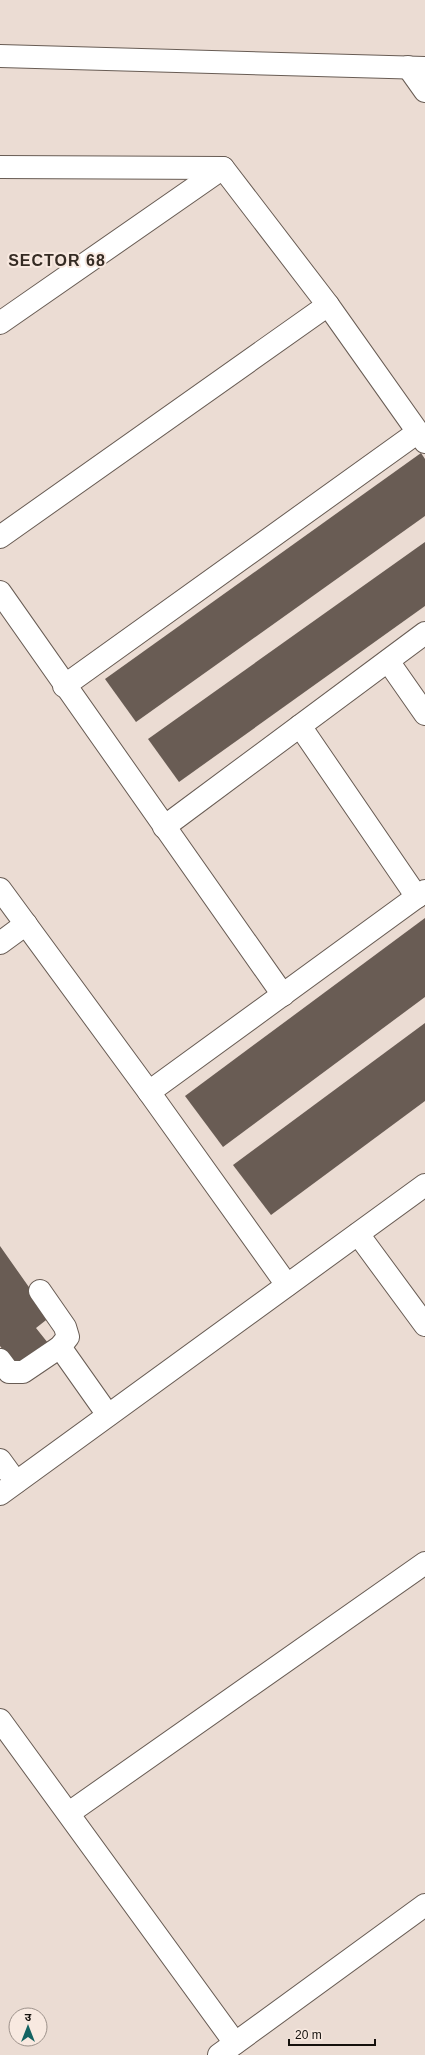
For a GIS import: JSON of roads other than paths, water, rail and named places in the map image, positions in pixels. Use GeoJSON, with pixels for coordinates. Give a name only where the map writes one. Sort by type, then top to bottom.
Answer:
{"type":"FeatureCollection","features":[{"type":"Feature","properties":{"kind":"street"},"geometry":{"type":"LineString","coordinates":[[0,56],[416,67],[425,91]]}},
{"type":"Feature","properties":{"kind":"street"},"geometry":{"type":"LineString","coordinates":[[0,167],[223,168]]}},
{"type":"Feature","properties":{"kind":"street"},"geometry":{"type":"LineString","coordinates":[[64,686],[421,437],[328,305],[223,168]]}},
{"type":"Feature","properties":{"kind":"street"},"geometry":{"type":"LineString","coordinates":[[0,323],[223,168]]}},
{"type":"Feature","properties":{"kind":"street"},"geometry":{"type":"LineString","coordinates":[[0,537],[328,305]]}},
{"type":"Feature","properties":{"kind":"street"},"geometry":{"type":"LineString","coordinates":[[0,592],[64,686],[283,995]]}},
{"type":"Feature","properties":{"kind":"street"},"geometry":{"type":"LineString","coordinates":[[164,827],[425,633]]}},
{"type":"Feature","properties":{"kind":"street"},"geometry":{"type":"LineString","coordinates":[[388,661],[425,714]]}},
{"type":"Feature","properties":{"kind":"street"},"geometry":{"type":"LineString","coordinates":[[149,1092],[421,894],[300,726]]}},
{"type":"Feature","properties":{"kind":"street"},"geometry":{"type":"LineString","coordinates":[[0,890],[149,1092],[287,1285]]}},
{"type":"Feature","properties":{"kind":"street"},"geometry":{"type":"LineString","coordinates":[[0,943],[26,924]]}},
{"type":"Feature","properties":{"kind":"street"},"geometry":{"type":"LineString","coordinates":[[0,1460],[8,1488],[425,1185]]}},
{"type":"Feature","properties":{"kind":"street"},"geometry":{"type":"LineString","coordinates":[[358,1234],[425,1325]]}},
{"type":"Feature","properties":{"kind":"street"},"geometry":{"type":"LineString","coordinates":[[0,1360],[9,1372],[22,1372],[60,1346],[68,1337],[65,1327],[40,1290]]}},
{"type":"Feature","properties":{"kind":"street"},"geometry":{"type":"LineString","coordinates":[[60,1346],[108,1415]]}},
{"type":"Feature","properties":{"kind":"street"},"geometry":{"type":"LineString","coordinates":[[69,1813],[425,1563]]}},
{"type":"Feature","properties":{"kind":"street"},"geometry":{"type":"LineString","coordinates":[[0,1720],[69,1813],[227,2049],[425,1905]]}},
{"type":"Feature","properties":{"kind":"district","name":"SECTOR 68"},"geometry":{"type":"Point","coordinates":[57,260]}}]}
